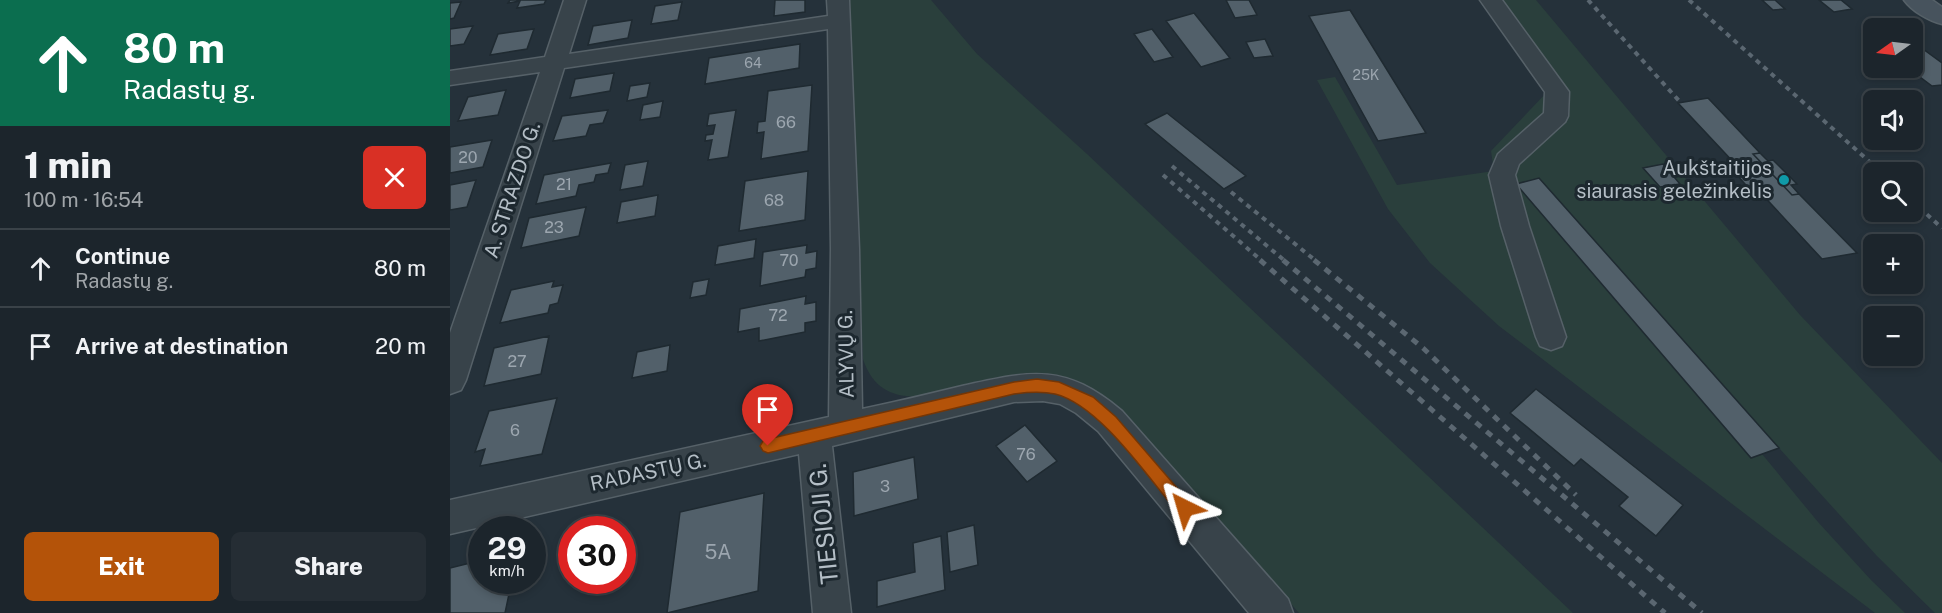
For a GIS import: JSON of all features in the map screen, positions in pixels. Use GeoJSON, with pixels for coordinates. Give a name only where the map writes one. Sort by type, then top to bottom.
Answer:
{"type":"FeatureCollection","features":[{"type":"Feature","properties":{"kind":"main road"},"geometry":{"type":"LineString","coordinates":[[1916,0],[1942,17]]}},
{"type":"Feature","properties":{"kind":"street","name":"A. STRAZDO G."},"geometry":{"type":"LineString","coordinates":[[450,380],[574,0]]}},
{"type":"Feature","properties":{"kind":"street"},"geometry":{"type":"LineString","coordinates":[[1491,0],[1557,92],[1556,116],[1507,160],[1502,175],[1515,226],[1551,337]]}},
{"type":"Feature","properties":{"kind":"street"},"geometry":{"type":"LineString","coordinates":[[450,78],[554,62],[838,10]]}},
{"type":"Feature","properties":{"kind":"street","name":"ALYVŲ G."},"geometry":{"type":"LineString","coordinates":[[838,10],[845,249],[830,432],[1014,388],[1037,385],[1059,388],[1088,401],[1110,422],[1274,613]]}},
{"type":"Feature","properties":{"kind":"street","name":"RADASTŲ G."},"geometry":{"type":"LineString","coordinates":[[450,517],[830,432]]}},
{"type":"Feature","properties":{"kind":"street","name":"TIESIOJI G."},"geometry":{"type":"LineString","coordinates":[[830,432],[832,613]]}},
{"type":"Feature","properties":{"kind":"green space"},"geometry":{"type":"Polygon","coordinates":[[[850,0],[931,0],[977,54],[1087,154],[1573,613],[1299,613],[1126,416],[1082,386],[1058,376],[1031,373],[936,394],[913,396],[892,393],[875,381],[863,359],[850,0]]]}},
{"type":"Feature","properties":{"kind":"green space"},"geometry":{"type":"Polygon","coordinates":[[[1491,0],[1536,0],[1800,315],[1942,463],[1942,613],[1935,613],[1877,556],[1779,448],[1762,454],[1818,522],[1905,613],[1875,613],[1499,326],[1430,263],[1388,209],[1317,80],[1335,77],[1397,185],[1494,171],[1491,151],[1547,92],[1491,0]]]}},
{"type":"Feature","properties":{"kind":"building"},"geometry":{"type":"Polygon","coordinates":[[[510,0],[546,0],[544,4],[517,8],[520,1],[508,3],[510,0]]]}},
{"type":"Feature","properties":{"kind":"building"},"geometry":{"type":"Polygon","coordinates":[[[775,0],[805,0],[805,12],[774,16],[775,0]]]}},
{"type":"Feature","properties":{"kind":"building"},"geometry":{"type":"Polygon","coordinates":[[[1226,0],[1249,0],[1257,15],[1235,18],[1226,0]]]}},
{"type":"Feature","properties":{"kind":"building"},"geometry":{"type":"Polygon","coordinates":[[[1762,0],[1775,0],[1785,9],[1773,10],[1762,0]]]}},
{"type":"Feature","properties":{"kind":"building"},"geometry":{"type":"Polygon","coordinates":[[[1819,0],[1841,0],[1852,9],[1834,12],[1819,0]]]}},
{"type":"Feature","properties":{"kind":"building"},"geometry":{"type":"Polygon","coordinates":[[[461,2],[454,18],[450,19],[450,3],[461,2]]]}},
{"type":"Feature","properties":{"kind":"building"},"geometry":{"type":"Polygon","coordinates":[[[682,2],[678,20],[651,24],[655,6],[682,2]]]}},
{"type":"Feature","properties":{"kind":"building"},"geometry":{"type":"Polygon","coordinates":[[[1350,10],[1426,133],[1378,141],[1309,16],[1350,10]]]}},
{"type":"Feature","properties":{"kind":"building"},"geometry":{"type":"Polygon","coordinates":[[[1194,13],[1230,58],[1201,67],[1166,21],[1194,13]]]}},
{"type":"Feature","properties":{"kind":"building"},"geometry":{"type":"Polygon","coordinates":[[[632,20],[628,38],[588,45],[593,26],[632,20]]]}},
{"type":"Feature","properties":{"kind":"building"},"geometry":{"type":"Polygon","coordinates":[[[473,26],[464,44],[450,46],[450,29],[473,26]]]}},
{"type":"Feature","properties":{"kind":"building"},"geometry":{"type":"Polygon","coordinates":[[[534,29],[527,49],[490,55],[498,34],[534,29]]]}},
{"type":"Feature","properties":{"kind":"building"},"geometry":{"type":"Polygon","coordinates":[[[1152,29],[1173,57],[1154,62],[1134,34],[1152,29]]]}},
{"type":"Feature","properties":{"kind":"building"},"geometry":{"type":"Polygon","coordinates":[[[1265,39],[1273,56],[1254,58],[1246,42],[1265,39]]]}},
{"type":"Feature","properties":{"kind":"building"},"geometry":{"type":"Polygon","coordinates":[[[800,44],[799,68],[705,84],[709,58],[800,44]]]}},
{"type":"Feature","properties":{"kind":"building"},"geometry":{"type":"Polygon","coordinates":[[[1923,49],[1942,63],[1942,85],[1932,86],[1921,78],[1923,49]]]}},
{"type":"Feature","properties":{"kind":"building"},"geometry":{"type":"Polygon","coordinates":[[[614,73],[610,91],[570,98],[575,79],[614,73]]]}},
{"type":"Feature","properties":{"kind":"building"},"geometry":{"type":"Polygon","coordinates":[[[650,83],[647,97],[627,101],[630,86],[650,83]]]}},
{"type":"Feature","properties":{"kind":"building"},"geometry":{"type":"Polygon","coordinates":[[[812,85],[808,151],[761,159],[764,132],[757,133],[758,122],[765,121],[768,91],[812,85]]]}},
{"type":"Feature","properties":{"kind":"building"},"geometry":{"type":"Polygon","coordinates":[[[506,90],[498,115],[458,121],[468,97],[506,90]]]}},
{"type":"Feature","properties":{"kind":"building"},"geometry":{"type":"Polygon","coordinates":[[[1708,98],[1760,153],[1753,154],[1792,195],[1799,194],[1857,253],[1822,259],[1759,191],[1752,192],[1730,167],[1737,166],[1678,103],[1708,98]]]}},
{"type":"Feature","properties":{"kind":"building"},"geometry":{"type":"Polygon","coordinates":[[[663,101],[660,117],[640,120],[643,105],[663,101]]]}},
{"type":"Feature","properties":{"kind":"building"},"geometry":{"type":"Polygon","coordinates":[[[608,110],[603,123],[590,125],[586,136],[553,141],[562,116],[608,110]]]}},
{"type":"Feature","properties":{"kind":"building"},"geometry":{"type":"Polygon","coordinates":[[[736,110],[728,157],[708,160],[712,140],[705,141],[706,135],[713,134],[715,125],[707,126],[709,114],[736,110]]]}},
{"type":"Feature","properties":{"kind":"building"},"geometry":{"type":"Polygon","coordinates":[[[1167,113],[1246,176],[1224,189],[1145,124],[1167,113]]]}},
{"type":"Feature","properties":{"kind":"building"},"geometry":{"type":"Polygon","coordinates":[[[492,140],[483,167],[450,173],[450,147],[492,140]]]}},
{"type":"Feature","properties":{"kind":"building"},"geometry":{"type":"Polygon","coordinates":[[[1760,153],[1768,161],[1773,160],[1797,184],[1791,185],[1799,194],[1792,195],[1753,154],[1760,153]]]}},
{"type":"Feature","properties":{"kind":"building"},"geometry":{"type":"Polygon","coordinates":[[[648,161],[643,186],[620,190],[625,165],[648,161]]]}},
{"type":"Feature","properties":{"kind":"building"},"geometry":{"type":"Polygon","coordinates":[[[611,163],[608,173],[596,175],[594,182],[579,185],[576,196],[536,204],[544,175],[611,163]]]}},
{"type":"Feature","properties":{"kind":"building"},"geometry":{"type":"Polygon","coordinates":[[[1663,164],[1680,184],[1660,187],[1643,168],[1663,164]]]}},
{"type":"Feature","properties":{"kind":"building"},"geometry":{"type":"Polygon","coordinates":[[[808,171],[805,220],[739,231],[745,181],[808,171]]]}},
{"type":"Feature","properties":{"kind":"building"},"geometry":{"type":"Polygon","coordinates":[[[1539,178],[1779,448],[1751,458],[1516,184],[1539,178]]]}},
{"type":"Feature","properties":{"kind":"building"},"geometry":{"type":"Polygon","coordinates":[[[476,180],[467,207],[450,210],[450,185],[476,180]]]}},
{"type":"Feature","properties":{"kind":"building"},"geometry":{"type":"Polygon","coordinates":[[[658,195],[655,216],[617,223],[621,202],[658,195]]]}},
{"type":"Feature","properties":{"kind":"building"},"geometry":{"type":"Polygon","coordinates":[[[586,207],[579,236],[521,248],[529,218],[586,207]]]}},
{"type":"Feature","properties":{"kind":"building"},"geometry":{"type":"Polygon","coordinates":[[[756,239],[754,258],[715,265],[718,246],[756,239]]]}},
{"type":"Feature","properties":{"kind":"building"},"geometry":{"type":"Polygon","coordinates":[[[807,245],[806,253],[817,251],[816,268],[806,270],[805,277],[760,286],[763,252],[807,245]]]}},
{"type":"Feature","properties":{"kind":"building"},"geometry":{"type":"Polygon","coordinates":[[[709,279],[706,295],[690,298],[693,282],[709,279]]]}},
{"type":"Feature","properties":{"kind":"building"},"geometry":{"type":"Polygon","coordinates":[[[554,281],[552,287],[563,285],[558,303],[550,305],[548,313],[500,323],[511,290],[554,281]]]}},
{"type":"Feature","properties":{"kind":"building"},"geometry":{"type":"Polygon","coordinates":[[[806,296],[805,304],[816,302],[816,321],[805,323],[805,332],[759,341],[759,328],[738,332],[740,309],[806,296]]]}},
{"type":"Feature","properties":{"kind":"building"},"geometry":{"type":"Polygon","coordinates":[[[549,336],[541,374],[484,386],[494,348],[549,336]]]}},
{"type":"Feature","properties":{"kind":"building"},"geometry":{"type":"Polygon","coordinates":[[[670,345],[667,371],[632,378],[637,352],[670,345]]]}},
{"type":"Feature","properties":{"kind":"building"},"geometry":{"type":"Polygon","coordinates":[[[1536,389],[1683,505],[1656,536],[1619,506],[1628,497],[1581,459],[1574,466],[1510,413],[1536,389]]]}},
{"type":"Feature","properties":{"kind":"building"},"geometry":{"type":"Polygon","coordinates":[[[557,398],[542,454],[480,466],[485,449],[475,452],[489,411],[557,398]]]}},
{"type":"Feature","properties":{"kind":"building"},"geometry":{"type":"Polygon","coordinates":[[[1025,425],[1057,461],[1027,482],[996,446],[1025,425]]]}},
{"type":"Feature","properties":{"kind":"building"},"geometry":{"type":"Polygon","coordinates":[[[914,457],[918,499],[854,516],[853,472],[914,457]]]}},
{"type":"Feature","properties":{"kind":"building"},"geometry":{"type":"Polygon","coordinates":[[[764,493],[758,591],[667,613],[680,512],[764,493]]]}},
{"type":"Feature","properties":{"kind":"building"},"geometry":{"type":"Polygon","coordinates":[[[974,525],[978,565],[950,572],[947,532],[974,525]]]}},
{"type":"Feature","properties":{"kind":"building"},"geometry":{"type":"Polygon","coordinates":[[[941,536],[945,590],[877,607],[877,581],[915,572],[913,543],[941,536]]]}},
{"type":"Feature","properties":{"kind":"building"},"geometry":{"type":"Polygon","coordinates":[[[468,564],[468,594],[509,594],[505,613],[450,613],[450,568],[468,564]]]}},
{"type":"Feature","properties":{"kind":"railway"},"geometry":{"type":"LineString","coordinates":[[1588,0],[1681,103]]}},
{"type":"Feature","properties":{"kind":"railway"},"geometry":{"type":"LineString","coordinates":[[1689,0],[1870,162]]}},
{"type":"Feature","properties":{"kind":"railway"},"geometry":{"type":"LineString","coordinates":[[1172,166],[1285,261]]}},
{"type":"Feature","properties":{"kind":"railway"},"geometry":{"type":"LineString","coordinates":[[1163,175],[1262,261]]}},
{"type":"Feature","properties":{"kind":"railway"},"geometry":{"type":"LineString","coordinates":[[1231,192],[1316,261]]}},
{"type":"Feature","properties":{"kind":"railway"},"geometry":{"type":"LineString","coordinates":[[1923,211],[1942,228]]}},
{"type":"Feature","properties":{"kind":"railway"},"geometry":{"type":"LineString","coordinates":[[1260,260],[1665,613]]}},
{"type":"Feature","properties":{"kind":"railway"},"geometry":{"type":"LineString","coordinates":[[1283,260],[1702,613]]}},
{"type":"Feature","properties":{"kind":"railway"},"geometry":{"type":"LineString","coordinates":[[1314,260],[1423,348],[1576,495]]}},
{"type":"Feature","properties":{"kind":"place","name":"Aukštaitijos siaurasis geležinkelis"},"geometry":{"type":"Point","coordinates":[1784,180]}},
{"type":"Feature","properties":{"kind":"route"},"geometry":{"type":"LineString","coordinates":[[768,446],[1014,388],[1037,385],[1059,388],[1088,401],[1110,422],[1185,508]]}}]}
